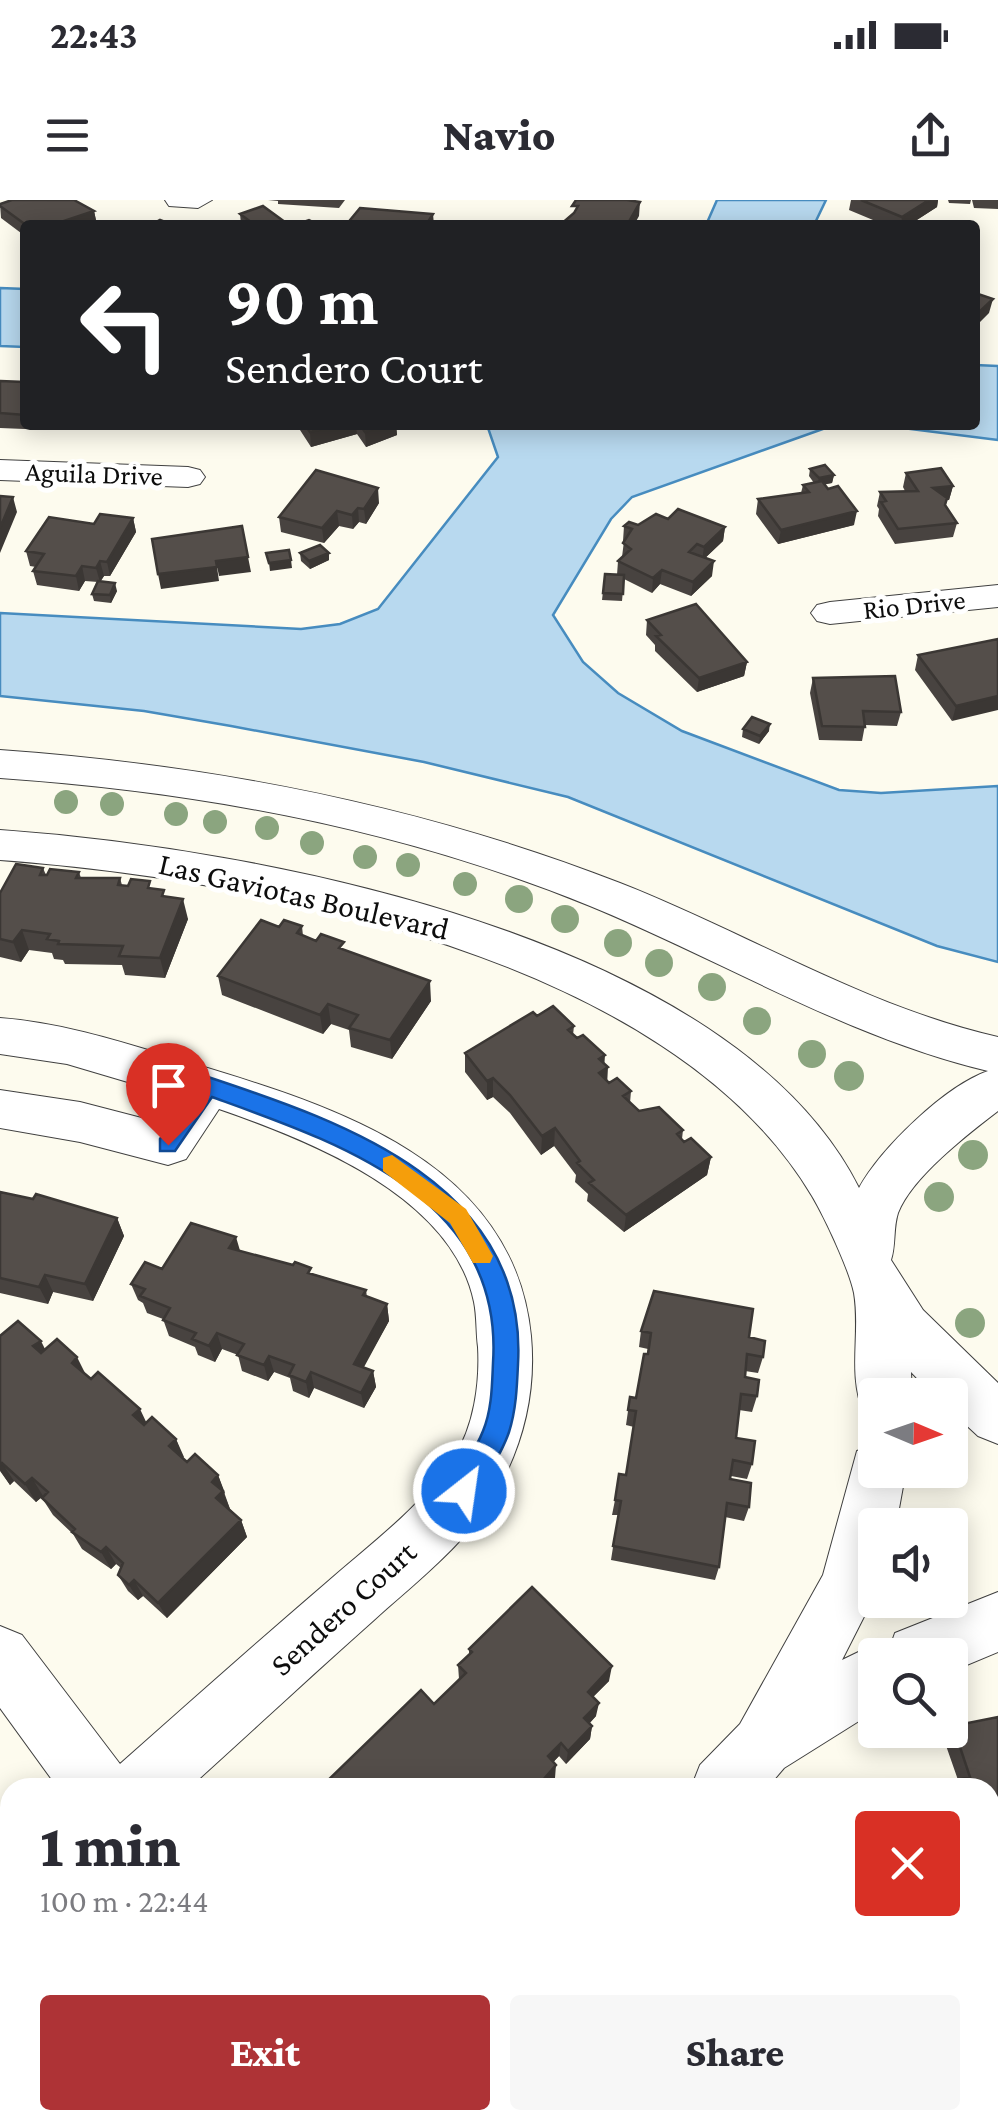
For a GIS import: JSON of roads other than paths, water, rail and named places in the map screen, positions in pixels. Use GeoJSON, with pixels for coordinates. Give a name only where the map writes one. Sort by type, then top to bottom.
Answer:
{"type":"FeatureCollection","features":[{"type":"Feature","properties":{"kind":"street"},"geometry":{"type":"LineString","coordinates":[[179,200],[198,200]]}},
{"type":"Feature","properties":{"kind":"street","name":"Aguila Drive"},"geometry":{"type":"LineString","coordinates":[[0,470],[188,477]]}},
{"type":"Feature","properties":{"kind":"street","name":"Rio Drive"},"geometry":{"type":"LineString","coordinates":[[830,614],[998,596]]}},
{"type":"Feature","properties":{"kind":"street"},"geometry":{"type":"LineString","coordinates":[[0,764],[120,773],[208,785],[449,838],[639,909],[880,1024],[948,1046],[998,1056]]}},
{"type":"Feature","properties":{"kind":"street","name":"Las Gaviotas Boulevard"},"geometry":{"type":"LineString","coordinates":[[0,845],[170,862],[395,912],[476,938],[631,1005],[707,1053],[754,1092],[834,1189],[873,1274],[922,1344],[998,1418]]}},
{"type":"Feature","properties":{"kind":"street","name":"Sendero Court"},"geometry":{"type":"LineString","coordinates":[[0,1036],[89,1050],[208,1086],[336,1133],[412,1176],[458,1216],[492,1275],[504,1305],[504,1401],[496,1433],[450,1512],[152,1778]]}},
{"type":"Feature","properties":{"kind":"street"},"geometry":{"type":"LineString","coordinates":[[0,1109],[80,1122],[168,1145],[208,1086]]}},
{"type":"Feature","properties":{"kind":"street"},"geometry":{"type":"LineString","coordinates":[[882,1378],[873,1274],[874,1210],[887,1188],[960,1113],[998,1088]]}},
{"type":"Feature","properties":{"kind":"street"},"geometry":{"type":"LineString","coordinates":[[742,1767],[849,1586],[874,1488]]}},
{"type":"Feature","properties":{"kind":"street"},"geometry":{"type":"LineString","coordinates":[[959,1638],[998,1622]]}},
{"type":"Feature","properties":{"kind":"street"},"geometry":{"type":"LineString","coordinates":[[0,1657],[91,1778]]}},
{"type":"Feature","properties":{"kind":"street"},"geometry":{"type":"LineString","coordinates":[[742,1767],[858,1687]]}},
{"type":"Feature","properties":{"kind":"water"},"geometry":{"type":"Polygon","coordinates":[[[717,200],[826,200],[816,220],[708,220],[717,200]]]}},
{"type":"Feature","properties":{"kind":"water"},"geometry":{"type":"Polygon","coordinates":[[[0,288],[20,289],[20,347],[0,346],[0,288]]]}},
{"type":"Feature","properties":{"kind":"water"},"geometry":{"type":"Polygon","coordinates":[[[980,365],[998,366],[998,440],[919,430],[980,430],[980,365]]]}},
{"type":"Feature","properties":{"kind":"water"},"geometry":{"type":"Polygon","coordinates":[[[489,430],[820,430],[632,497],[611,519],[553,615],[583,662],[618,693],[682,731],[839,790],[881,793],[998,786],[998,962],[937,946],[568,797],[424,762],[231,726],[144,711],[0,696],[0,613],[301,629],[340,624],[378,609],[498,457],[489,430]]]}}]}
